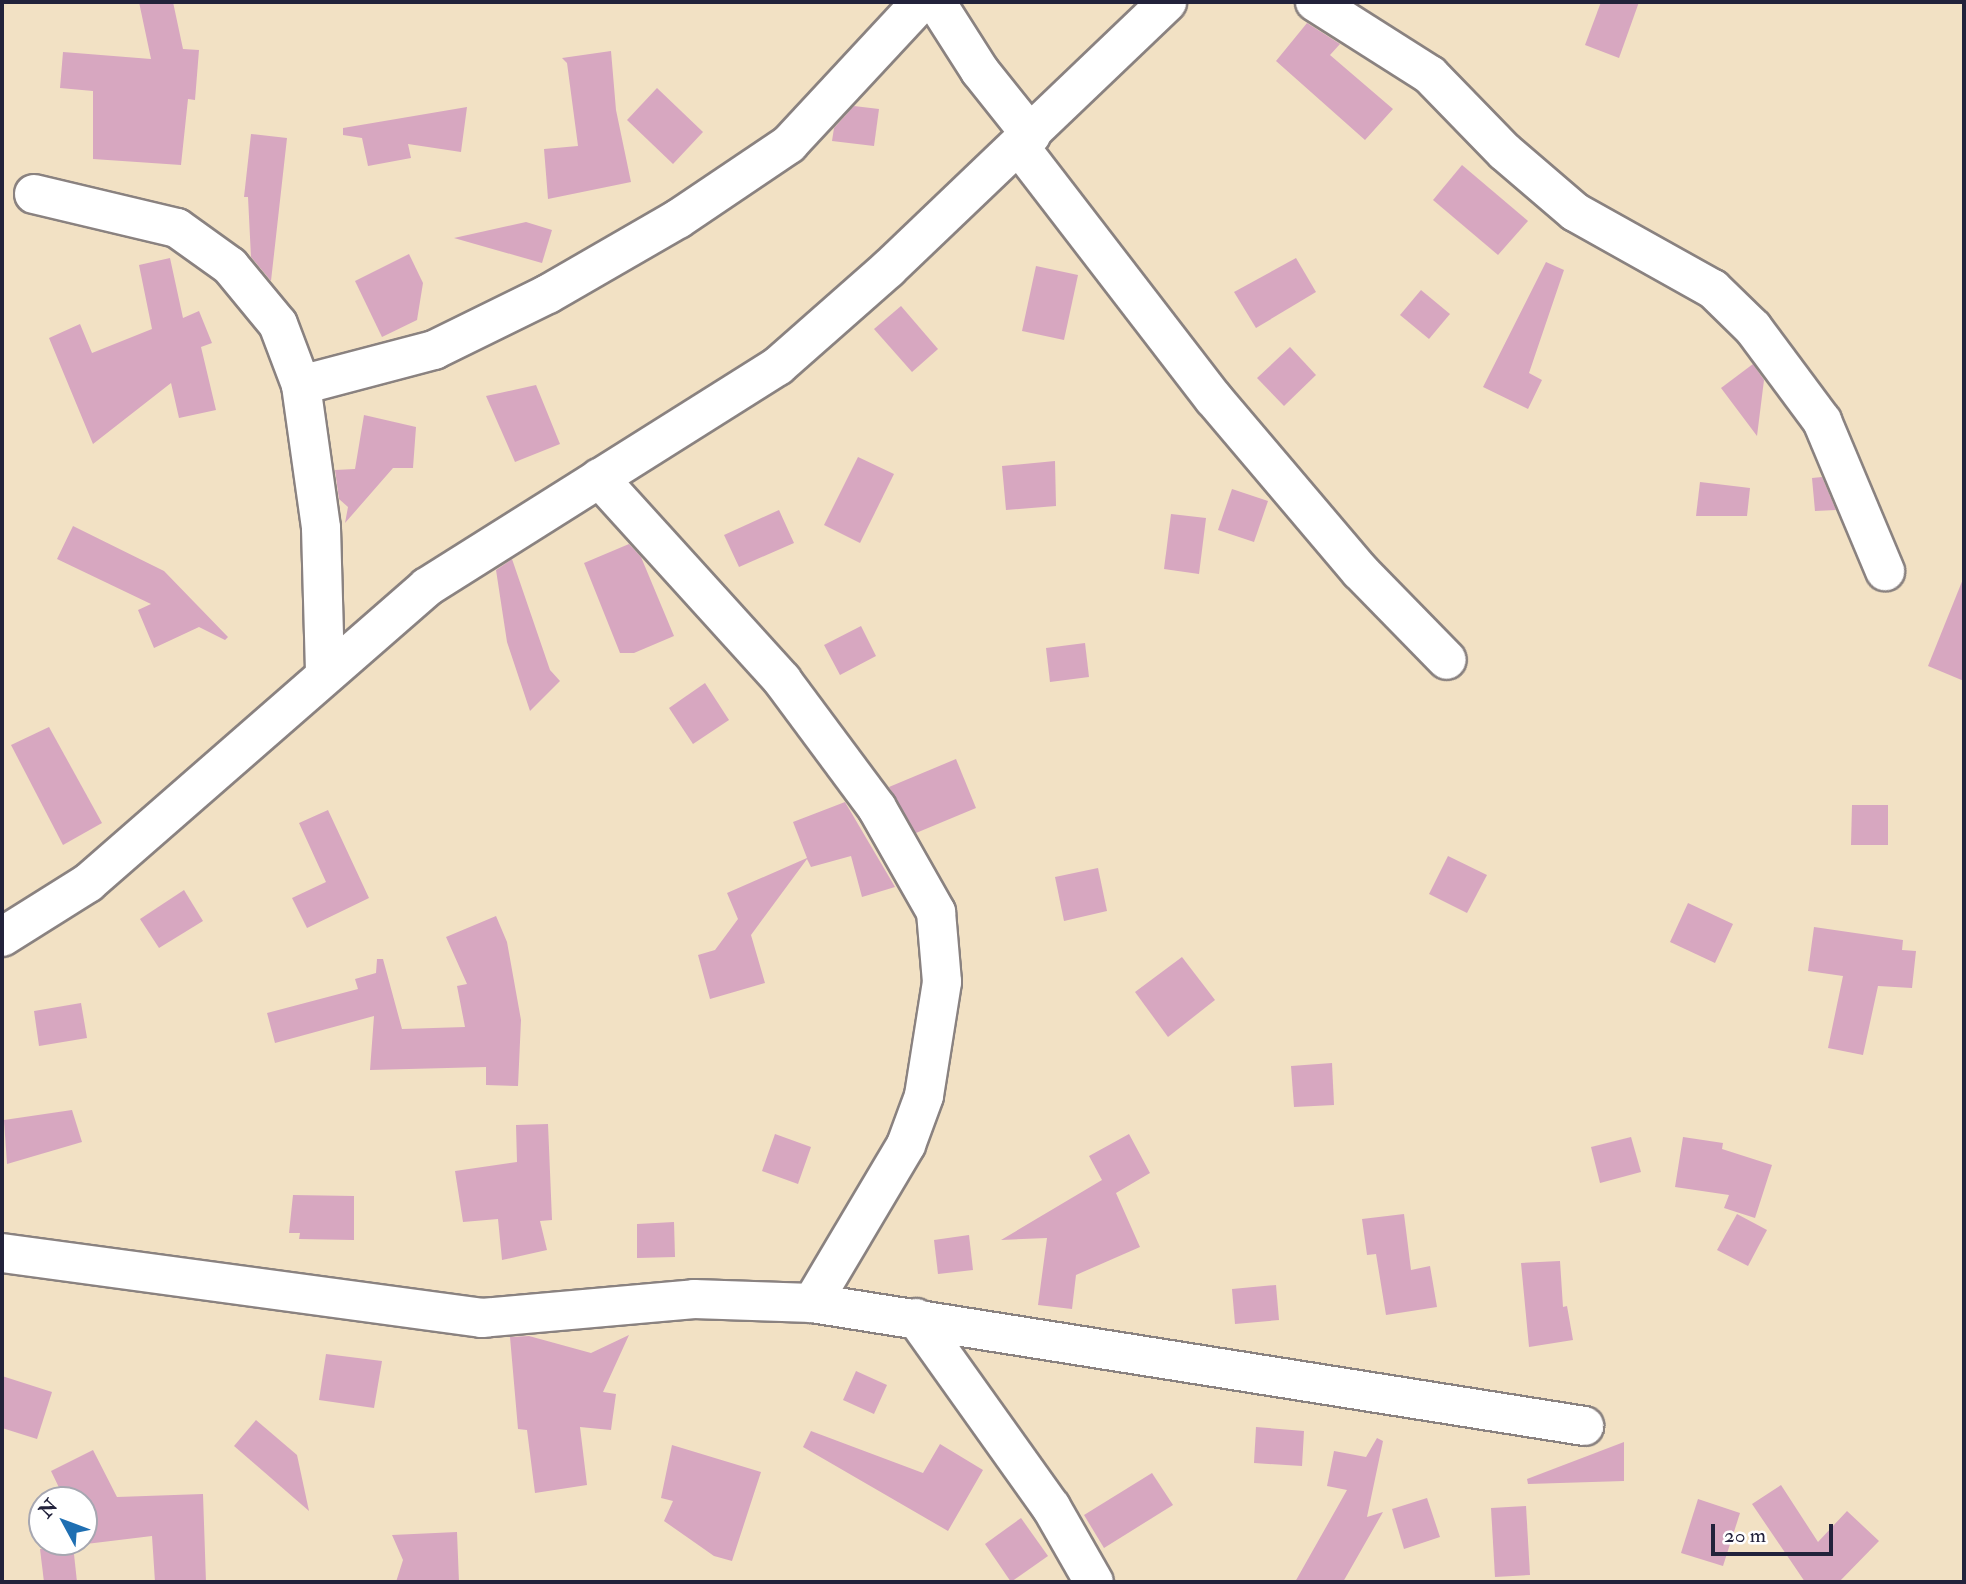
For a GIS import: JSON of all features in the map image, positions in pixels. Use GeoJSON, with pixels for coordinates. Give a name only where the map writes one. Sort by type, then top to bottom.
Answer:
{"type":"FeatureCollection","features":[{"type":"Feature","properties":{"kind":"street"},"geometry":{"type":"LineString","coordinates":[[301,385],[434,350],[548,294],[678,219],[789,144],[921,2]]}},
{"type":"Feature","properties":{"kind":"street"},"geometry":{"type":"LineString","coordinates":[[936,2],[1025,140],[1214,399],[1360,571],[1447,660]]}},
{"type":"Feature","properties":{"kind":"street"},"geometry":{"type":"LineString","coordinates":[[2,937],[88,883],[427,587],[778,366],[1025,140],[1167,2]]}},
{"type":"Feature","properties":{"kind":"street"},"geometry":{"type":"LineString","coordinates":[[1315,2],[1430,75],[1505,152],[1575,212],[1721,296],[1753,328],[1822,421],[1885,571]]}},
{"type":"Feature","properties":{"kind":"street"},"geometry":{"type":"LineString","coordinates":[[34,194],[177,228],[230,266],[278,324],[301,385],[321,528],[325,675]]}},
{"type":"Feature","properties":{"kind":"street"},"geometry":{"type":"LineString","coordinates":[[598,478],[782,680],[877,808],[936,912],[942,982],[924,1096],[906,1145],[812,1303]]}},
{"type":"Feature","properties":{"kind":"street"},"geometry":{"type":"LineString","coordinates":[[2,1253],[482,1318],[694,1299],[812,1303],[1584,1426]]}},
{"type":"Feature","properties":{"kind":"street"},"geometry":{"type":"LineString","coordinates":[[916,1318],[1051,1507],[1094,1582]]}},
{"type":"Feature","properties":{"kind":"building"},"geometry":{"type":"Polygon","coordinates":[[[139,2],[173,2],[183,49],[199,50],[195,100],[188,99],[181,165],[93,159],[93,91],[60,88],[63,52],[151,59],[139,2]]]}},
{"type":"Feature","properties":{"kind":"building"},"geometry":{"type":"Polygon","coordinates":[[[1601,2],[1639,2],[1619,58],[1585,45],[1601,2]]]}},
{"type":"Feature","properties":{"kind":"building"},"geometry":{"type":"Polygon","coordinates":[[[1307,23],[1340,44],[1330,55],[1393,109],[1365,140],[1276,61],[1307,23]]]}},
{"type":"Feature","properties":{"kind":"building"},"geometry":{"type":"Polygon","coordinates":[[[611,51],[616,110],[631,182],[548,199],[544,149],[578,146],[567,63],[562,58],[611,51]]]}},
{"type":"Feature","properties":{"kind":"building"},"geometry":{"type":"Polygon","coordinates":[[[657,88],[703,132],[673,164],[627,120],[657,88]]]}},
{"type":"Feature","properties":{"kind":"building"},"geometry":{"type":"Polygon","coordinates":[[[854,106],[879,109],[874,146],[832,141],[834,128],[854,106]]]}},
{"type":"Feature","properties":{"kind":"building"},"geometry":{"type":"Polygon","coordinates":[[[467,107],[461,152],[408,144],[411,158],[368,166],[362,138],[343,135],[343,128],[467,107]]]}},
{"type":"Feature","properties":{"kind":"building"},"geometry":{"type":"Polygon","coordinates":[[[251,134],[287,138],[271,281],[251,257],[248,197],[244,197],[251,134]]]}},
{"type":"Feature","properties":{"kind":"building"},"geometry":{"type":"Polygon","coordinates":[[[1462,165],[1528,221],[1498,255],[1433,200],[1462,165]]]}},
{"type":"Feature","properties":{"kind":"building"},"geometry":{"type":"Polygon","coordinates":[[[526,222],[552,230],[542,263],[454,238],[526,222]]]}},
{"type":"Feature","properties":{"kind":"building"},"geometry":{"type":"Polygon","coordinates":[[[409,254],[423,283],[417,320],[382,337],[355,281],[409,254]]]}},
{"type":"Feature","properties":{"kind":"building"},"geometry":{"type":"Polygon","coordinates":[[[170,258],[183,318],[199,311],[212,343],[201,347],[216,410],[179,418],[171,383],[93,444],[49,338],[80,324],[92,353],[152,329],[139,265],[170,258]]]}},
{"type":"Feature","properties":{"kind":"building"},"geometry":{"type":"Polygon","coordinates":[[[1296,258],[1316,292],[1256,328],[1234,292],[1296,258]]]}},
{"type":"Feature","properties":{"kind":"building"},"geometry":{"type":"Polygon","coordinates":[[[1546,262],[1564,270],[1529,373],[1542,380],[1528,409],[1483,387],[1546,262]]]}},
{"type":"Feature","properties":{"kind":"building"},"geometry":{"type":"Polygon","coordinates":[[[1036,266],[1078,275],[1064,340],[1022,331],[1036,266]]]}},
{"type":"Feature","properties":{"kind":"building"},"geometry":{"type":"Polygon","coordinates":[[[1421,290],[1450,314],[1429,339],[1400,315],[1421,290]]]}},
{"type":"Feature","properties":{"kind":"building"},"geometry":{"type":"Polygon","coordinates":[[[901,306],[938,349],[912,372],[874,329],[901,306]]]}},
{"type":"Feature","properties":{"kind":"building"},"geometry":{"type":"Polygon","coordinates":[[[1290,347],[1316,375],[1284,406],[1257,378],[1290,347]]]}},
{"type":"Feature","properties":{"kind":"building"},"geometry":{"type":"Polygon","coordinates":[[[1753,364],[1764,380],[1757,436],[1721,388],[1753,364]]]}},
{"type":"Feature","properties":{"kind":"building"},"geometry":{"type":"Polygon","coordinates":[[[536,385],[560,444],[515,462],[486,396],[536,385]]]}},
{"type":"Feature","properties":{"kind":"building"},"geometry":{"type":"Polygon","coordinates":[[[364,415],[416,427],[413,468],[393,468],[345,523],[348,507],[339,499],[335,470],[355,469],[364,415]]]}},
{"type":"Feature","properties":{"kind":"building"},"geometry":{"type":"Polygon","coordinates":[[[858,457],[894,474],[860,543],[824,525],[858,457]]]}},
{"type":"Feature","properties":{"kind":"building"},"geometry":{"type":"Polygon","coordinates":[[[1055,461],[1056,506],[1006,510],[1002,466],[1055,461]]]}},
{"type":"Feature","properties":{"kind":"building"},"geometry":{"type":"Polygon","coordinates":[[[1822,477],[1836,510],[1815,511],[1812,478],[1822,477]]]}},
{"type":"Feature","properties":{"kind":"building"},"geometry":{"type":"Polygon","coordinates":[[[1700,482],[1750,488],[1747,516],[1696,516],[1700,482]]]}},
{"type":"Feature","properties":{"kind":"building"},"geometry":{"type":"Polygon","coordinates":[[[1232,489],[1268,501],[1254,542],[1218,530],[1232,489]]]}},
{"type":"Feature","properties":{"kind":"building"},"geometry":{"type":"Polygon","coordinates":[[[779,510],[794,543],[739,567],[724,535],[779,510]]]}},
{"type":"Feature","properties":{"kind":"building"},"geometry":{"type":"Polygon","coordinates":[[[1171,514],[1206,518],[1199,574],[1164,569],[1171,514]]]}},
{"type":"Feature","properties":{"kind":"building"},"geometry":{"type":"Polygon","coordinates":[[[73,526],[164,571],[228,637],[225,640],[199,627],[154,648],[138,610],[151,604],[57,559],[73,526]]]}},
{"type":"Feature","properties":{"kind":"building"},"geometry":{"type":"Polygon","coordinates":[[[629,544],[641,557],[674,636],[634,653],[620,653],[584,563],[629,544]]]}},
{"type":"Feature","properties":{"kind":"building"},"geometry":{"type":"Polygon","coordinates":[[[512,559],[550,670],[560,681],[530,711],[507,642],[496,570],[512,559]]]}},
{"type":"Feature","properties":{"kind":"building"},"geometry":{"type":"Polygon","coordinates":[[[1964,580],[1964,681],[1928,666],[1964,580]]]}},
{"type":"Feature","properties":{"kind":"building"},"geometry":{"type":"Polygon","coordinates":[[[861,626],[876,656],[840,675],[824,645],[861,626]]]}},
{"type":"Feature","properties":{"kind":"building"},"geometry":{"type":"Polygon","coordinates":[[[1085,643],[1089,677],[1050,682],[1046,648],[1085,643]]]}},
{"type":"Feature","properties":{"kind":"building"},"geometry":{"type":"Polygon","coordinates":[[[705,683],[729,720],[693,744],[669,708],[705,683]]]}},
{"type":"Feature","properties":{"kind":"building"},"geometry":{"type":"Polygon","coordinates":[[[49,727],[102,823],[63,845],[11,745],[49,727]]]}},
{"type":"Feature","properties":{"kind":"building"},"geometry":{"type":"Polygon","coordinates":[[[956,759],[976,808],[916,833],[889,787],[956,759]]]}},
{"type":"Feature","properties":{"kind":"building"},"geometry":{"type":"Polygon","coordinates":[[[845,802],[895,887],[862,897],[851,856],[811,867],[807,859],[751,935],[765,983],[710,999],[698,955],[715,950],[738,919],[727,893],[807,858],[793,822],[845,802]]]}},
{"type":"Feature","properties":{"kind":"building"},"geometry":{"type":"Polygon","coordinates":[[[1852,805],[1888,805],[1888,845],[1851,845],[1852,805]]]}},
{"type":"Feature","properties":{"kind":"building"},"geometry":{"type":"Polygon","coordinates":[[[328,810],[369,898],[307,928],[292,898],[326,882],[299,823],[328,810]]]}},
{"type":"Feature","properties":{"kind":"building"},"geometry":{"type":"Polygon","coordinates":[[[1448,856],[1487,875],[1467,913],[1429,894],[1448,856]]]}},
{"type":"Feature","properties":{"kind":"building"},"geometry":{"type":"Polygon","coordinates":[[[1098,868],[1107,911],[1064,921],[1055,877],[1098,868]]]}},
{"type":"Feature","properties":{"kind":"building"},"geometry":{"type":"Polygon","coordinates":[[[184,890],[203,921],[159,948],[140,919],[184,890]]]}},
{"type":"Feature","properties":{"kind":"building"},"geometry":{"type":"Polygon","coordinates":[[[1688,903],[1733,924],[1715,963],[1670,942],[1688,903]]]}},
{"type":"Feature","properties":{"kind":"building"},"geometry":{"type":"Polygon","coordinates":[[[496,916],[507,942],[521,1020],[518,1086],[486,1085],[486,1067],[370,1070],[374,1016],[275,1043],[267,1013],[358,989],[355,979],[376,973],[377,959],[383,959],[402,1029],[465,1027],[457,986],[467,984],[446,937],[496,916]]]}},
{"type":"Feature","properties":{"kind":"building"},"geometry":{"type":"Polygon","coordinates":[[[1814,927],[1903,940],[1902,950],[1916,951],[1912,988],[1878,986],[1863,1055],[1828,1048],[1843,976],[1808,971],[1814,927]]]}},
{"type":"Feature","properties":{"kind":"building"},"geometry":{"type":"Polygon","coordinates":[[[1182,957],[1215,1000],[1168,1037],[1135,992],[1182,957]]]}},
{"type":"Feature","properties":{"kind":"building"},"geometry":{"type":"Polygon","coordinates":[[[81,1003],[87,1038],[39,1046],[34,1011],[81,1003]]]}},
{"type":"Feature","properties":{"kind":"building"},"geometry":{"type":"Polygon","coordinates":[[[1332,1063],[1334,1105],[1294,1107],[1291,1066],[1332,1063]]]}},
{"type":"Feature","properties":{"kind":"building"},"geometry":{"type":"Polygon","coordinates":[[[72,1110],[82,1142],[7,1164],[4,1120],[72,1110]]]}},
{"type":"Feature","properties":{"kind":"building"},"geometry":{"type":"Polygon","coordinates":[[[548,1124],[552,1220],[540,1221],[547,1250],[502,1260],[498,1219],[463,1222],[455,1171],[517,1162],[516,1125],[548,1124]]]}},
{"type":"Feature","properties":{"kind":"building"},"geometry":{"type":"Polygon","coordinates":[[[775,1134],[811,1147],[798,1184],[762,1171],[775,1134]]]}},
{"type":"Feature","properties":{"kind":"building"},"geometry":{"type":"Polygon","coordinates":[[[1129,1134],[1150,1173],[1116,1193],[1140,1247],[1076,1275],[1072,1309],[1038,1305],[1047,1238],[1001,1240],[1102,1180],[1089,1156],[1129,1134]]]}},
{"type":"Feature","properties":{"kind":"building"},"geometry":{"type":"Polygon","coordinates":[[[1631,1137],[1641,1172],[1600,1183],[1591,1147],[1631,1137]]]}},
{"type":"Feature","properties":{"kind":"building"},"geometry":{"type":"Polygon","coordinates":[[[1683,1137],[1723,1143],[1722,1149],[1772,1165],[1755,1218],[1724,1208],[1729,1195],[1675,1187],[1683,1137]]]}},
{"type":"Feature","properties":{"kind":"building"},"geometry":{"type":"Polygon","coordinates":[[[293,1195],[354,1196],[354,1240],[299,1239],[300,1233],[289,1233],[293,1195]]]}},
{"type":"Feature","properties":{"kind":"building"},"geometry":{"type":"Polygon","coordinates":[[[1404,1214],[1411,1270],[1430,1266],[1437,1307],[1386,1315],[1376,1254],[1367,1255],[1362,1219],[1404,1214]]]}},
{"type":"Feature","properties":{"kind":"building"},"geometry":{"type":"Polygon","coordinates":[[[1737,1214],[1767,1230],[1748,1266],[1717,1250],[1737,1214]]]}},
{"type":"Feature","properties":{"kind":"building"},"geometry":{"type":"Polygon","coordinates":[[[674,1222],[675,1257],[637,1258],[637,1224],[674,1222]]]}},
{"type":"Feature","properties":{"kind":"building"},"geometry":{"type":"Polygon","coordinates":[[[969,1235],[973,1270],[938,1274],[934,1240],[969,1235]]]}},
{"type":"Feature","properties":{"kind":"building"},"geometry":{"type":"Polygon","coordinates":[[[1560,1261],[1563,1307],[1567,1306],[1573,1340],[1529,1347],[1521,1263],[1560,1261]]]}},
{"type":"Feature","properties":{"kind":"building"},"geometry":{"type":"Polygon","coordinates":[[[1276,1285],[1279,1320],[1235,1324],[1232,1289],[1276,1285]]]}},
{"type":"Feature","properties":{"kind":"building"},"geometry":{"type":"Polygon","coordinates":[[[629,1335],[603,1392],[616,1394],[611,1430],[580,1427],[587,1485],[535,1493],[527,1430],[518,1429],[510,1337],[529,1336],[591,1353],[629,1335]]]}},
{"type":"Feature","properties":{"kind":"building"},"geometry":{"type":"Polygon","coordinates":[[[326,1354],[382,1361],[374,1408],[319,1400],[326,1354]]]}},
{"type":"Feature","properties":{"kind":"building"},"geometry":{"type":"Polygon","coordinates":[[[856,1371],[887,1385],[874,1414],[843,1400],[856,1371]]]}},
{"type":"Feature","properties":{"kind":"building"},"geometry":{"type":"Polygon","coordinates":[[[2,1376],[52,1392],[37,1439],[2,1428],[2,1376]]]}},
{"type":"Feature","properties":{"kind":"building"},"geometry":{"type":"Polygon","coordinates":[[[256,1420],[297,1455],[309,1511],[234,1446],[256,1420]]]}},
{"type":"Feature","properties":{"kind":"building"},"geometry":{"type":"Polygon","coordinates":[[[1256,1427],[1304,1431],[1302,1466],[1254,1463],[1256,1427]]]}},
{"type":"Feature","properties":{"kind":"building"},"geometry":{"type":"Polygon","coordinates":[[[811,1431],[923,1473],[940,1444],[983,1470],[948,1531],[803,1447],[811,1431]]]}},
{"type":"Feature","properties":{"kind":"building"},"geometry":{"type":"Polygon","coordinates":[[[1377,1438],[1383,1441],[1367,1517],[1383,1512],[1343,1582],[1295,1582],[1347,1490],[1327,1486],[1334,1451],[1366,1457],[1377,1438]]]}},
{"type":"Feature","properties":{"kind":"building"},"geometry":{"type":"Polygon","coordinates":[[[1624,1442],[1624,1481],[1528,1484],[1527,1479],[1624,1442]]]}},
{"type":"Feature","properties":{"kind":"building"},"geometry":{"type":"Polygon","coordinates":[[[672,1445],[761,1472],[732,1561],[714,1556],[664,1521],[673,1501],[661,1498],[672,1445]]]}},
{"type":"Feature","properties":{"kind":"building"},"geometry":{"type":"Polygon","coordinates":[[[93,1450],[117,1497],[203,1494],[206,1582],[155,1582],[152,1536],[98,1543],[98,1486],[58,1486],[51,1471],[93,1450]]]}},
{"type":"Feature","properties":{"kind":"building"},"geometry":{"type":"Polygon","coordinates":[[[1152,1473],[1173,1505],[1104,1548],[1084,1515],[1152,1473]]]}},
{"type":"Feature","properties":{"kind":"building"},"geometry":{"type":"Polygon","coordinates":[[[1781,1485],[1818,1542],[1847,1511],[1879,1541],[1839,1582],[1805,1582],[1752,1504],[1781,1485]]]}},
{"type":"Feature","properties":{"kind":"building"},"geometry":{"type":"Polygon","coordinates":[[[1427,1498],[1440,1537],[1404,1549],[1392,1509],[1427,1498]]]}},
{"type":"Feature","properties":{"kind":"building"},"geometry":{"type":"Polygon","coordinates":[[[1698,1499],[1740,1513],[1723,1566],[1681,1553],[1698,1499]]]}},
{"type":"Feature","properties":{"kind":"building"},"geometry":{"type":"Polygon","coordinates":[[[1526,1506],[1530,1575],[1495,1577],[1491,1508],[1526,1506]]]}},
{"type":"Feature","properties":{"kind":"building"},"geometry":{"type":"Polygon","coordinates":[[[1021,1518],[1048,1556],[1011,1582],[985,1544],[1021,1518]]]}},
{"type":"Feature","properties":{"kind":"building"},"geometry":{"type":"Polygon","coordinates":[[[457,1532],[459,1582],[396,1582],[403,1560],[392,1535],[457,1532]]]}},
{"type":"Feature","properties":{"kind":"building"},"geometry":{"type":"Polygon","coordinates":[[[41,1556],[74,1556],[77,1582],[44,1582],[41,1556]]]}}]}
